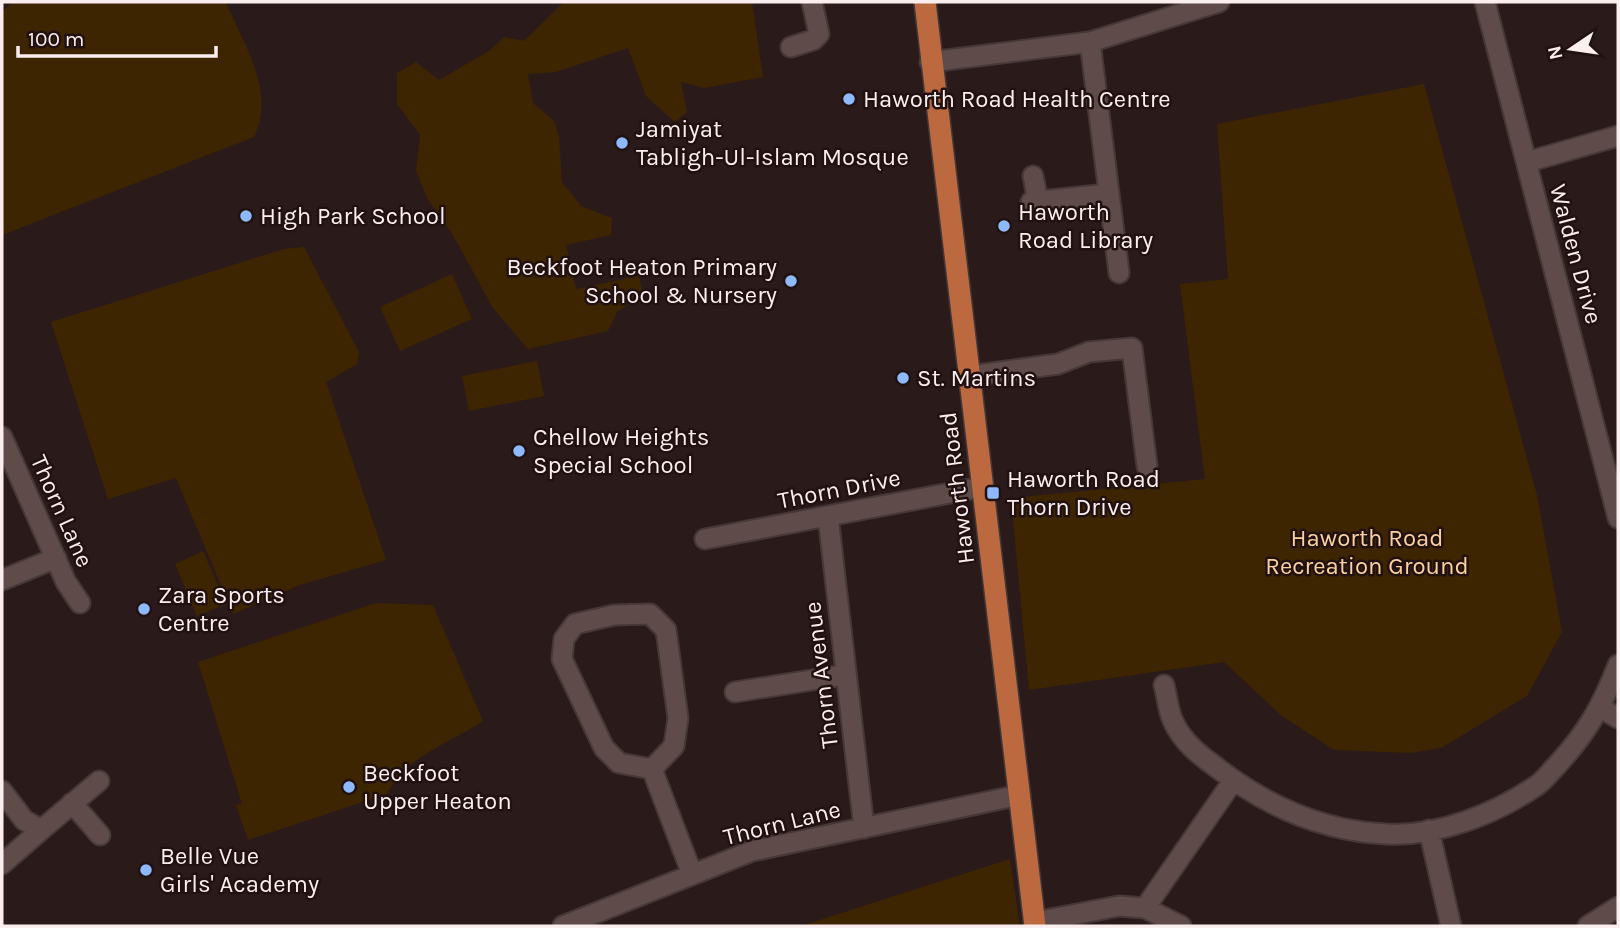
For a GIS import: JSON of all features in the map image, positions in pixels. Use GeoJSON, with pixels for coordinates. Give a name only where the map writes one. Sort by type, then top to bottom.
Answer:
{"type":"FeatureCollection","features":[{"type":"Feature","properties":{"kind":"main road","name":"Haworth Road"},"geometry":{"type":"LineString","coordinates":[[925,2],[930,62],[1035,924]]}},
{"type":"Feature","properties":{"kind":"street"},"geometry":{"type":"LineString","coordinates":[[791,47],[827,34],[812,2]]}},
{"type":"Feature","properties":{"kind":"street"},"geometry":{"type":"LineString","coordinates":[[930,62],[1090,42],[1219,2]]}},
{"type":"Feature","properties":{"kind":"street","name":"Walden Drive"},"geometry":{"type":"LineString","coordinates":[[1485,2],[1617,507]]}},
{"type":"Feature","properties":{"kind":"street"},"geometry":{"type":"LineString","coordinates":[[1090,42],[1119,273]]}},
{"type":"Feature","properties":{"kind":"street"},"geometry":{"type":"LineString","coordinates":[[1527,162],[1618,136]]}},
{"type":"Feature","properties":{"kind":"street"},"geometry":{"type":"LineString","coordinates":[[1033,176],[1034,202],[1108,194]]}},
{"type":"Feature","properties":{"kind":"street"},"geometry":{"type":"LineString","coordinates":[[970,376],[1058,365],[1090,352],[1132,348],[1147,466]]}},
{"type":"Feature","properties":{"kind":"street","name":"Thorn Lane"},"geometry":{"type":"LineString","coordinates":[[2,438],[56,558],[80,603]]}},
{"type":"Feature","properties":{"kind":"street","name":"Thorn Drive"},"geometry":{"type":"LineString","coordinates":[[705,539],[982,487]]}},
{"type":"Feature","properties":{"kind":"street","name":"Thorn Avenue"},"geometry":{"type":"LineString","coordinates":[[828,516],[844,675],[864,828]]}},
{"type":"Feature","properties":{"kind":"street"},"geometry":{"type":"LineString","coordinates":[[2,580],[56,558]]}},
{"type":"Feature","properties":{"kind":"street"},"geometry":{"type":"LineString","coordinates":[[650,614],[666,630],[678,718],[674,746],[652,769],[619,763],[604,748],[562,659],[564,639],[575,624],[614,615],[650,614]]}},
{"type":"Feature","properties":{"kind":"street"},"geometry":{"type":"LineString","coordinates":[[1164,685],[1173,721],[1193,750],[1233,781],[1275,807],[1329,825],[1387,834],[1429,830],[1482,816],[1538,785],[1585,735],[1601,708],[1618,665]]}},
{"type":"Feature","properties":{"kind":"street"},"geometry":{"type":"LineString","coordinates":[[735,692],[844,675]]}},
{"type":"Feature","properties":{"kind":"street"},"geometry":{"type":"LineString","coordinates":[[1601,708],[1618,718]]}},
{"type":"Feature","properties":{"kind":"street"},"geometry":{"type":"LineString","coordinates":[[652,769],[692,874]]}},
{"type":"Feature","properties":{"kind":"street"},"geometry":{"type":"LineString","coordinates":[[2,864],[99,781]]}},
{"type":"Feature","properties":{"kind":"street"},"geometry":{"type":"LineString","coordinates":[[1144,908],[1233,781]]}},
{"type":"Feature","properties":{"kind":"street"},"geometry":{"type":"LineString","coordinates":[[2,791],[24,820],[41,830]]}},
{"type":"Feature","properties":{"kind":"street","name":"Thorn Lane"},"geometry":{"type":"LineString","coordinates":[[563,926],[752,851],[1020,795]]}},
{"type":"Feature","properties":{"kind":"street"},"geometry":{"type":"LineString","coordinates":[[72,803],[100,835]]}},
{"type":"Feature","properties":{"kind":"street"},"geometry":{"type":"LineString","coordinates":[[1429,830],[1451,926]]}},
{"type":"Feature","properties":{"kind":"street"},"geometry":{"type":"LineString","coordinates":[[1035,924],[1119,906],[1144,908],[1181,926]]}},
{"type":"Feature","properties":{"kind":"street"},"geometry":{"type":"LineString","coordinates":[[1588,926],[1618,907]]}},
{"type":"Feature","properties":{"kind":"green space"},"geometry":{"type":"Polygon","coordinates":[[[13,2],[226,2],[249,52],[260,86],[260,120],[254,137],[2,235],[2,12],[13,2]]]}},
{"type":"Feature","properties":{"kind":"green space"},"geometry":{"type":"Polygon","coordinates":[[[564,2],[752,2],[763,77],[704,88],[681,82],[687,112],[675,122],[646,96],[628,48],[556,72],[528,74],[533,103],[554,121],[559,136],[562,182],[581,206],[612,218],[611,235],[566,245],[576,289],[639,276],[643,295],[617,312],[608,331],[528,349],[493,308],[453,235],[427,198],[416,171],[420,135],[397,104],[397,73],[416,62],[439,80],[489,51],[504,37],[524,41],[564,2]]]}},
{"type":"Feature","properties":{"kind":"green space","name":"Haworth Road Recreation Ground"},"geometry":{"type":"Polygon","coordinates":[[[1424,84],[1537,495],[1562,632],[1527,696],[1443,747],[1412,753],[1334,750],[1282,716],[1224,662],[1029,690],[1011,498],[1205,479],[1180,284],[1228,279],[1217,124],[1424,84]]]}},
{"type":"Feature","properties":{"kind":"green space"},"geometry":{"type":"Polygon","coordinates":[[[304,247],[359,352],[357,364],[326,382],[386,560],[300,585],[233,614],[176,478],[108,499],[51,322],[284,249],[304,247]]]}},
{"type":"Feature","properties":{"kind":"green space"},"geometry":{"type":"Polygon","coordinates":[[[452,274],[472,319],[400,351],[380,307],[452,274]]]}},
{"type":"Feature","properties":{"kind":"green space"},"geometry":{"type":"Polygon","coordinates":[[[537,361],[544,396],[469,411],[462,376],[537,361]]]}},
{"type":"Feature","properties":{"kind":"green space"},"geometry":{"type":"Polygon","coordinates":[[[203,551],[226,604],[197,616],[175,564],[203,551]]]}},
{"type":"Feature","properties":{"kind":"green space"},"geometry":{"type":"Polygon","coordinates":[[[376,603],[433,605],[483,721],[417,760],[395,781],[387,794],[248,840],[236,805],[242,804],[198,662],[376,603]]]}},
{"type":"Feature","properties":{"kind":"green space"},"geometry":{"type":"Polygon","coordinates":[[[1010,859],[1020,926],[801,926],[1010,859]]]}},
{"type":"Feature","properties":{"kind":"place","name":"Haworth Road Health Centre"},"geometry":{"type":"Point","coordinates":[849,99]}},
{"type":"Feature","properties":{"kind":"place","name":"Jamiyat Tabligh-Ul-Islam Mosque"},"geometry":{"type":"Point","coordinates":[622,143]}},
{"type":"Feature","properties":{"kind":"place","name":"High Park School"},"geometry":{"type":"Point","coordinates":[246,216]}},
{"type":"Feature","properties":{"kind":"place","name":"Haworth Road Library"},"geometry":{"type":"Point","coordinates":[1004,226]}},
{"type":"Feature","properties":{"kind":"place","name":"Beckfoot Heaton Primary School & Nursery"},"geometry":{"type":"Point","coordinates":[791,281]}},
{"type":"Feature","properties":{"kind":"place","name":"St. Martins"},"geometry":{"type":"Point","coordinates":[903,378]}},
{"type":"Feature","properties":{"kind":"place","name":"Chellow Heights Special School"},"geometry":{"type":"Point","coordinates":[519,451]}},
{"type":"Feature","properties":{"kind":"place","name":"Haworth Road Thorn Drive"},"geometry":{"type":"Point","coordinates":[993,493]}},
{"type":"Feature","properties":{"kind":"place","name":"Zara Sports Centre"},"geometry":{"type":"Point","coordinates":[144,609]}},
{"type":"Feature","properties":{"kind":"place","name":"Beckfoot Upper Heaton"},"geometry":{"type":"Point","coordinates":[349,787]}},
{"type":"Feature","properties":{"kind":"place","name":"Belle Vue Girls' Academy"},"geometry":{"type":"Point","coordinates":[146,870]}}]}
